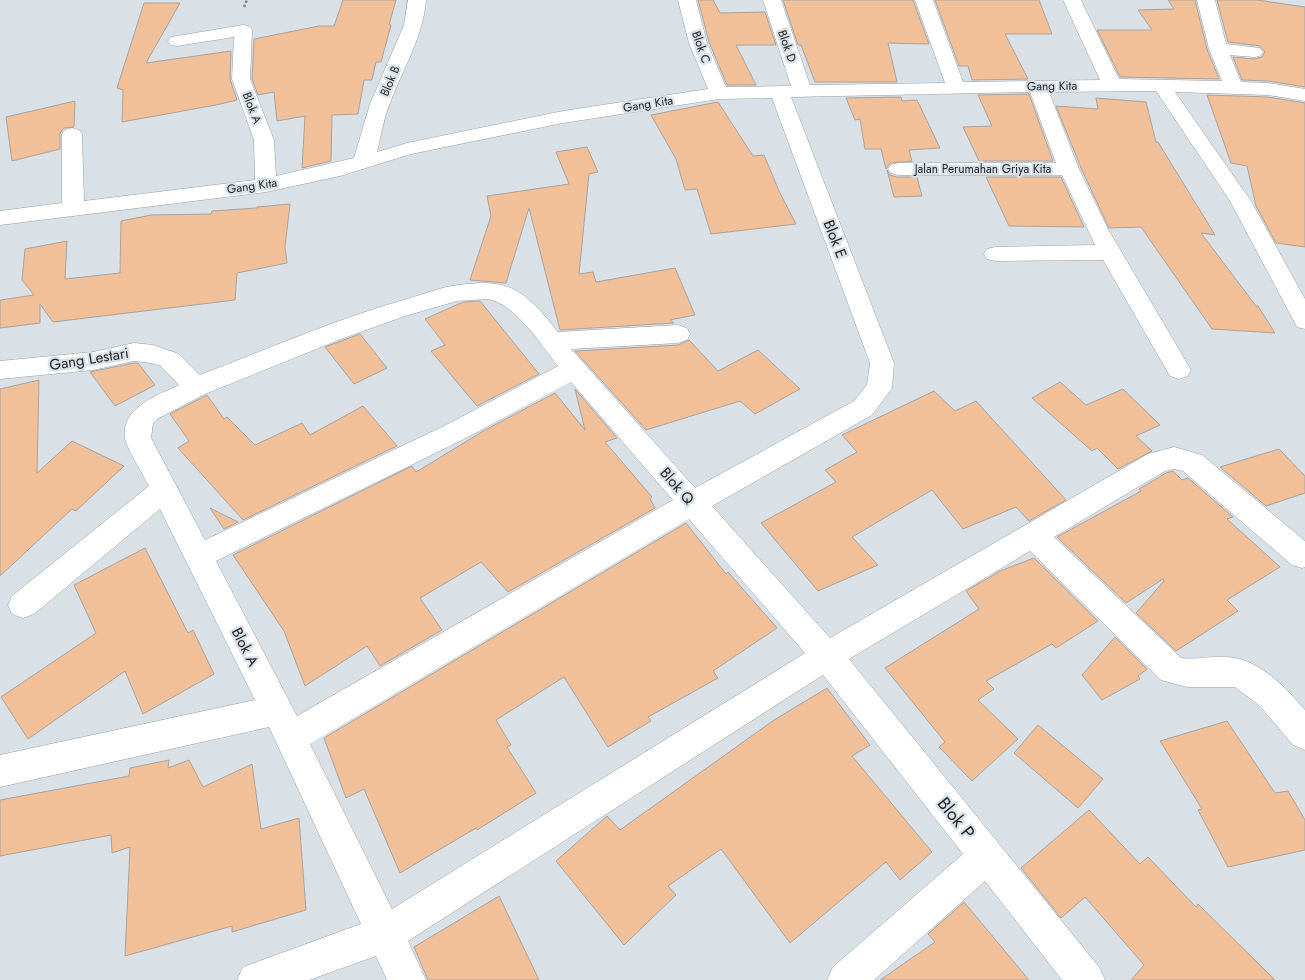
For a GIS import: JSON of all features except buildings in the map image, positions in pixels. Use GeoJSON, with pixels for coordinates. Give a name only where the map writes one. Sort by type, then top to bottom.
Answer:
{"type":"FeatureCollection","features":[{"type":"Feature","properties":{"kind":"street","name":"Blok B"},"geometry":{"type":"LineString","coordinates":[[363,163],[380,104],[408,40],[417,8],[417,0]]}},
{"type":"Feature","properties":{"kind":"street","name":"Blok C"},"geometry":{"type":"LineString","coordinates":[[687,0],[698,43],[719,93]]}},
{"type":"Feature","properties":{"kind":"street","name":"Blok D"},"geometry":{"type":"LineString","coordinates":[[772,0],[803,92]]}},
{"type":"Feature","properties":{"kind":"street"},"geometry":{"type":"LineString","coordinates":[[924,0],[956,88]]}},
{"type":"Feature","properties":{"kind":"street"},"geometry":{"type":"LineString","coordinates":[[1072,0],[1112,85]]}},
{"type":"Feature","properties":{"kind":"street"},"geometry":{"type":"LineString","coordinates":[[1206,0],[1218,49],[1234,88]]}},
{"type":"Feature","properties":{"kind":"street","name":"Blok A"},"geometry":{"type":"LineString","coordinates":[[176,41],[243,30],[242,79],[248,101],[264,140],[266,185]]}},
{"type":"Feature","properties":{"kind":"street"},"geometry":{"type":"LineString","coordinates":[[1218,49],[1254,52]]}},
{"type":"Feature","properties":{"kind":"street","name":"Gang Kita"},"geometry":{"type":"LineString","coordinates":[[0,218],[266,185],[363,163],[387,153],[407,148],[563,117],[719,93],[1162,85],[1268,89],[1305,95]]}},
{"type":"Feature","properties":{"kind":"street"},"geometry":{"type":"LineString","coordinates":[[1162,85],[1240,201],[1305,321]]}},
{"type":"Feature","properties":{"kind":"street","name":"Jalan Perumahan Griya Kita"},"geometry":{"type":"LineString","coordinates":[[1038,87],[1069,170],[1096,229],[1179,370]]}},
{"type":"Feature","properties":{"kind":"street","name":"Blok E"},"geometry":{"type":"LineString","coordinates":[[692,503],[863,408],[878,388],[882,362],[779,92]]}},
{"type":"Feature","properties":{"kind":"street"},"geometry":{"type":"LineString","coordinates":[[72,134],[73,209]]}},
{"type":"Feature","properties":{"kind":"street","name":"Jalan Perumahan Griya Kita"},"geometry":{"type":"LineString","coordinates":[[898,169],[1069,170]]}},
{"type":"Feature","properties":{"kind":"street"},"geometry":{"type":"LineString","coordinates":[[995,254],[1110,252]]}},
{"type":"Feature","properties":{"kind":"street","name":"Blok Q"},"geometry":{"type":"LineString","coordinates":[[196,387],[332,333],[457,292],[487,291],[502,293],[530,314],[574,369],[827,656]]}},
{"type":"Feature","properties":{"kind":"street"},"geometry":{"type":"LineString","coordinates":[[552,341],[678,334]]}},
{"type":"Feature","properties":{"kind":"street","name":"Gang Lestari"},"geometry":{"type":"LineString","coordinates":[[0,370],[93,361],[134,352],[153,354],[170,360],[180,368],[196,387]]}},
{"type":"Feature","properties":{"kind":"street"},"geometry":{"type":"LineString","coordinates":[[199,556],[455,432],[574,369]]}},
{"type":"Feature","properties":{"kind":"street","name":"Blok A"},"geometry":{"type":"LineString","coordinates":[[196,387],[148,412],[141,419],[138,438],[284,724],[407,980]]}},
{"type":"Feature","properties":{"kind":"street"},"geometry":{"type":"LineString","coordinates":[[256,980],[386,934],[827,656],[1158,462],[1174,458],[1192,463],[1302,556]]}},
{"type":"Feature","properties":{"kind":"street"},"geometry":{"type":"LineString","coordinates":[[23,605],[165,489]]}},
{"type":"Feature","properties":{"kind":"street"},"geometry":{"type":"LineString","coordinates":[[0,771],[284,724],[692,503]]}},
{"type":"Feature","properties":{"kind":"street"},"geometry":{"type":"LineString","coordinates":[[1032,535],[1172,670],[1194,675],[1227,671],[1244,675],[1261,687],[1305,734]]}},
{"type":"Feature","properties":{"kind":"street","name":"Blok P"},"geometry":{"type":"LineString","coordinates":[[827,656],[1086,980]]}},
{"type":"Feature","properties":{"kind":"street"},"geometry":{"type":"LineString","coordinates":[[846,980],[988,856]]}}]}
